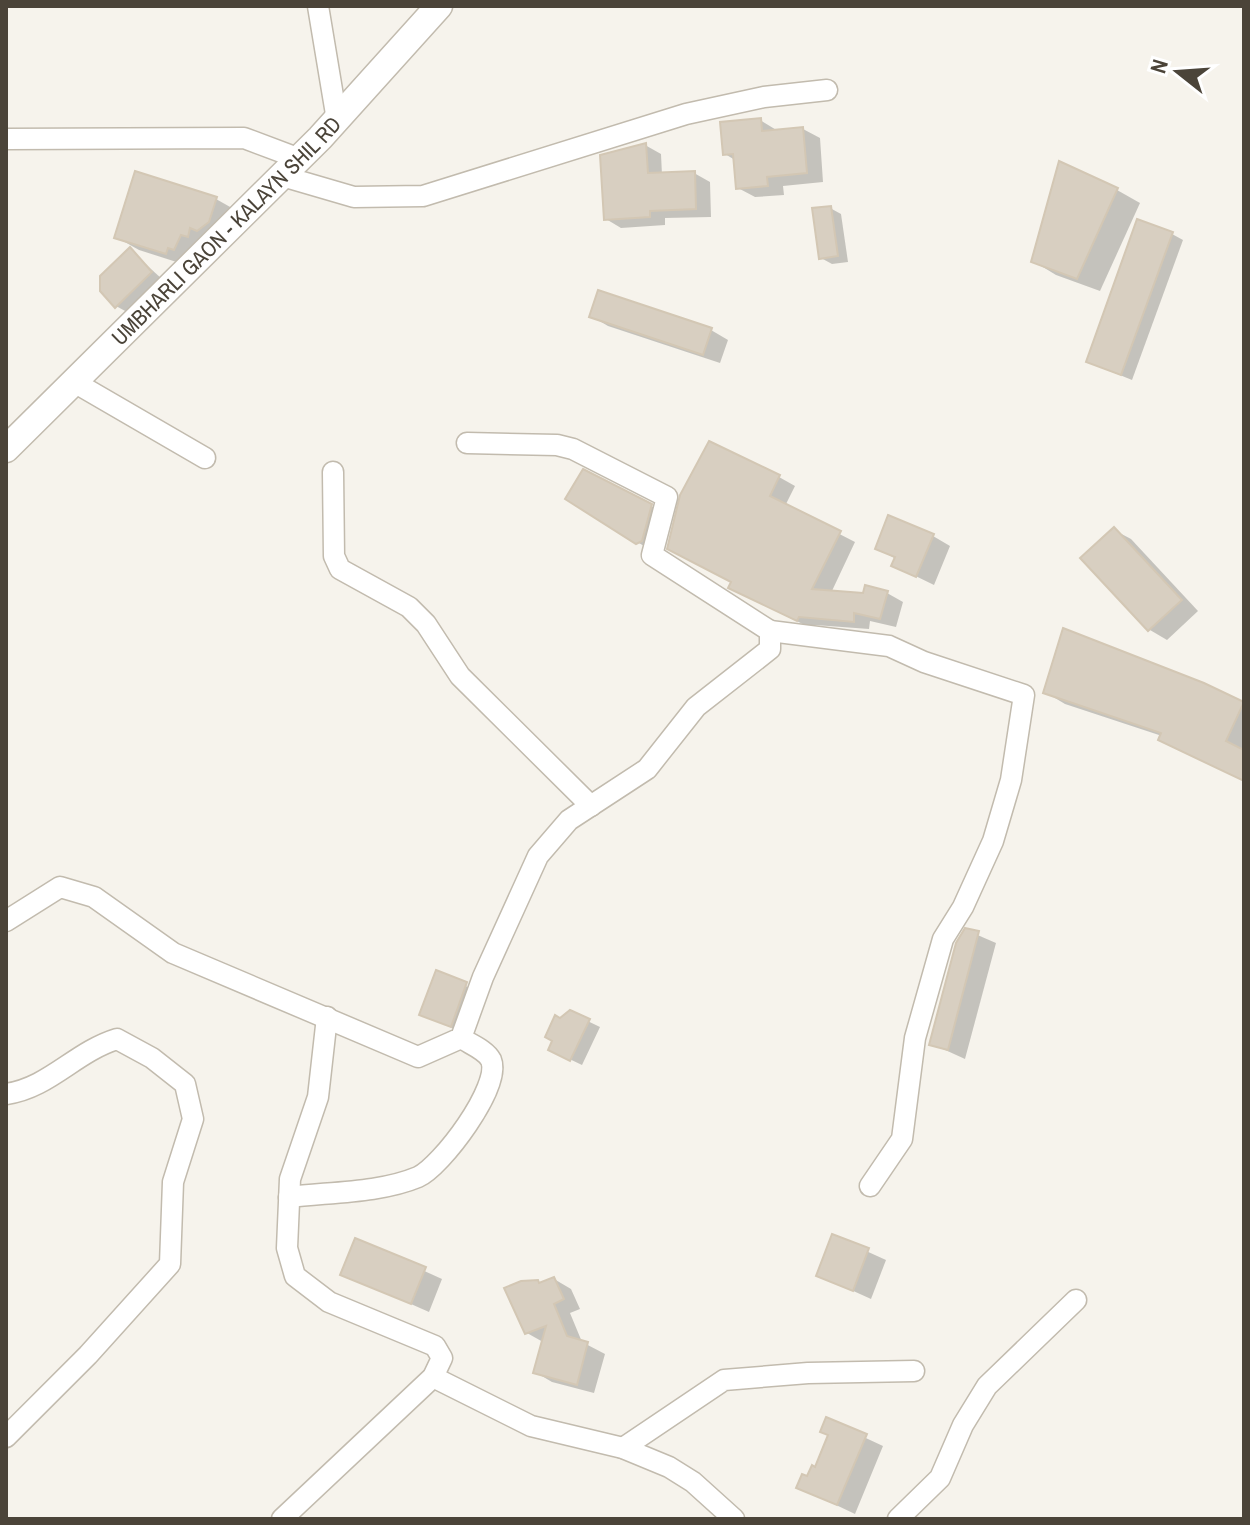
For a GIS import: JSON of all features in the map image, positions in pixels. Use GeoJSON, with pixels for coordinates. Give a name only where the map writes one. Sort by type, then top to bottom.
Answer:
{"type":"FeatureCollection","features":[{"type":"Feature","properties":{"kind":"street"},"geometry":{"type":"LineString","coordinates":[[318,6],[337,120]]}},
{"type":"Feature","properties":{"kind":"street","name":"UMBHARLI GAON - KALAYN SHIL RD"},"geometry":{"type":"LineString","coordinates":[[6,449],[337,120],[439,6]]}},
{"type":"Feature","properties":{"kind":"street"},"geometry":{"type":"LineString","coordinates":[[6,139],[244,138],[291,167],[354,197],[423,196],[686,114],[764,97],[827,90]]}},
{"type":"Feature","properties":{"kind":"street"},"geometry":{"type":"LineString","coordinates":[[74,382],[205,458]]}},
{"type":"Feature","properties":{"kind":"street"},"geometry":{"type":"LineString","coordinates":[[467,443],[565,447],[589,455],[667,497],[652,555],[770,631],[889,646],[924,662],[1024,695],[1011,780],[993,841],[963,907],[943,939],[915,1038],[902,1139],[870,1186]]}},
{"type":"Feature","properties":{"kind":"street"},"geometry":{"type":"LineString","coordinates":[[333,472],[334,556],[340,569],[409,607],[426,624],[460,676],[591,806]]}},
{"type":"Feature","properties":{"kind":"street"},"geometry":{"type":"LineString","coordinates":[[6,921],[60,887],[94,897],[173,953],[327,1017],[363,1037],[418,1057],[461,1038],[483,977],[538,856],[569,820],[647,769],[696,707],[770,649],[770,631]]}},
{"type":"Feature","properties":{"kind":"street"},"geometry":{"type":"LineString","coordinates":[[282,1519],[433,1377],[442,1358],[435,1346],[329,1302],[295,1276],[287,1248],[290,1179],[318,1097],[327,1017]]}},
{"type":"Feature","properties":{"kind":"street"},"geometry":{"type":"LineString","coordinates":[[289,1197],[400,1183],[422,1175],[483,1102],[490,1083],[493,1064],[489,1056],[461,1038]]}},
{"type":"Feature","properties":{"kind":"street"},"geometry":{"type":"LineString","coordinates":[[6,1094],[40,1086],[67,1063],[96,1045],[117,1039],[152,1058],[185,1084],[193,1119],[173,1182],[170,1264],[88,1355],[6,1437]]}},
{"type":"Feature","properties":{"kind":"street"},"geometry":{"type":"LineString","coordinates":[[898,1519],[940,1478],[963,1425],[987,1386],[1076,1300]]}},
{"type":"Feature","properties":{"kind":"street"},"geometry":{"type":"LineString","coordinates":[[623,1448],[724,1380],[808,1373],[914,1371]]}},
{"type":"Feature","properties":{"kind":"street"},"geometry":{"type":"LineString","coordinates":[[433,1377],[531,1426],[623,1448],[693,1482],[734,1519]]}},
{"type":"Feature","properties":{"kind":"building"},"geometry":{"type":"Polygon","coordinates":[[[761,118],[762,131],[803,127],[807,173],[767,177],[768,186],[736,189],[733,154],[723,155],[720,122],[761,118]]]}},
{"type":"Feature","properties":{"kind":"building"},"geometry":{"type":"Polygon","coordinates":[[[646,143],[648,173],[695,171],[696,209],[650,211],[650,217],[604,220],[600,155],[646,143]]]}},
{"type":"Feature","properties":{"kind":"building"},"geometry":{"type":"Polygon","coordinates":[[[1059,161],[1118,188],[1077,279],[1031,262],[1059,161]]]}},
{"type":"Feature","properties":{"kind":"building"},"geometry":{"type":"Polygon","coordinates":[[[135,171],[217,197],[209,222],[197,231],[190,228],[188,237],[181,235],[174,250],[168,248],[166,254],[114,238],[135,171]]]}},
{"type":"Feature","properties":{"kind":"building"},"geometry":{"type":"Polygon","coordinates":[[[831,206],[838,256],[819,259],[812,208],[831,206]]]}},
{"type":"Feature","properties":{"kind":"building"},"geometry":{"type":"Polygon","coordinates":[[[1137,219],[1173,232],[1121,375],[1086,362],[1137,219]]]}},
{"type":"Feature","properties":{"kind":"building"},"geometry":{"type":"Polygon","coordinates":[[[130,247],[152,272],[115,308],[100,291],[100,276],[130,247]]]}},
{"type":"Feature","properties":{"kind":"building"},"geometry":{"type":"Polygon","coordinates":[[[598,290],[712,328],[703,355],[589,317],[598,290]]]}},
{"type":"Feature","properties":{"kind":"building"},"geometry":{"type":"Polygon","coordinates":[[[709,441],[780,475],[770,496],[841,531],[812,589],[863,593],[865,585],[888,591],[880,619],[854,613],[854,622],[799,617],[797,621],[728,588],[731,582],[667,549],[680,495],[709,441]]]}},
{"type":"Feature","properties":{"kind":"building"},"geometry":{"type":"Polygon","coordinates":[[[583,469],[652,504],[642,541],[636,544],[565,499],[583,469]]]}},
{"type":"Feature","properties":{"kind":"building"},"geometry":{"type":"Polygon","coordinates":[[[888,515],[934,534],[916,577],[891,566],[895,557],[875,549],[888,515]]]}},
{"type":"Feature","properties":{"kind":"building"},"geometry":{"type":"Polygon","coordinates":[[[1114,527],[1182,600],[1148,631],[1080,558],[1114,527]]]}},
{"type":"Feature","properties":{"kind":"building"},"geometry":{"type":"Polygon","coordinates":[[[1063,628],[1204,683],[1244,702],[1226,741],[1244,750],[1244,781],[1158,740],[1161,733],[1043,693],[1063,628]]]}},
{"type":"Feature","properties":{"kind":"building"},"geometry":{"type":"Polygon","coordinates":[[[965,928],[979,931],[948,1050],[929,1045],[956,943],[965,928]]]}},
{"type":"Feature","properties":{"kind":"building"},"geometry":{"type":"Polygon","coordinates":[[[436,970],[467,982],[451,1027],[419,1015],[436,970]]]}},
{"type":"Feature","properties":{"kind":"building"},"geometry":{"type":"Polygon","coordinates":[[[570,1010],[590,1019],[570,1061],[548,1050],[552,1041],[545,1037],[555,1015],[560,1018],[570,1010]]]}},
{"type":"Feature","properties":{"kind":"building"},"geometry":{"type":"Polygon","coordinates":[[[832,1234],[869,1248],[853,1291],[816,1276],[832,1234]]]}},
{"type":"Feature","properties":{"kind":"building"},"geometry":{"type":"Polygon","coordinates":[[[355,1238],[426,1267],[411,1304],[340,1275],[355,1238]]]}},
{"type":"Feature","properties":{"kind":"building"},"geometry":{"type":"Polygon","coordinates":[[[554,1277],[564,1299],[554,1304],[567,1336],[588,1342],[577,1385],[533,1373],[546,1326],[525,1334],[504,1288],[521,1281],[538,1280],[539,1283],[554,1277]]]}},
{"type":"Feature","properties":{"kind":"building"},"geometry":{"type":"Polygon","coordinates":[[[826,1417],[867,1434],[837,1505],[796,1488],[802,1474],[807,1476],[812,1465],[815,1467],[828,1435],[820,1432],[826,1417]]]}}]}
